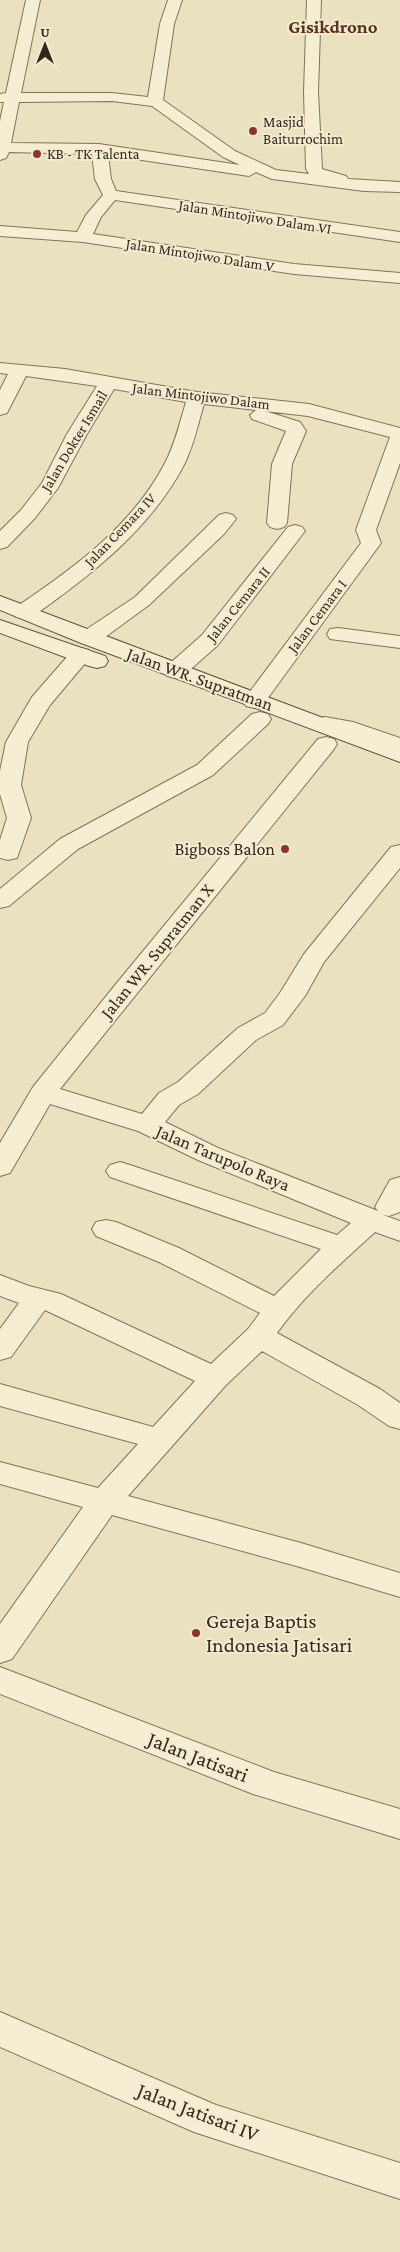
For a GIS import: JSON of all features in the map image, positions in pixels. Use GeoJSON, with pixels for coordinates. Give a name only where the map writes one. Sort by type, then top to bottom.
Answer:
{"type":"FeatureCollection","features":[{"type":"Feature","properties":{"kind":"street"},"geometry":{"type":"LineString","coordinates":[[33,0],[5,105],[1,151],[99,149],[364,186],[400,186]]}},
{"type":"Feature","properties":{"kind":"street"},"geometry":{"type":"LineString","coordinates":[[155,102],[167,24],[175,0]]}},
{"type":"Feature","properties":{"kind":"street"},"geometry":{"type":"LineString","coordinates":[[314,0],[310,92],[315,172],[340,179],[400,186]]}},
{"type":"Feature","properties":{"kind":"street"},"geometry":{"type":"LineString","coordinates":[[5,105],[112,97],[155,102],[167,108],[229,154]]}},
{"type":"Feature","properties":{"kind":"street"},"geometry":{"type":"LineString","coordinates":[[5,105],[85,103],[131,107],[166,124],[178,134],[197,144],[229,154],[272,174]]}},
{"type":"Feature","properties":{"kind":"street"},"geometry":{"type":"LineString","coordinates":[[83,236],[94,215],[111,195],[104,187],[101,178],[99,149]]}},
{"type":"Feature","properties":{"kind":"street","name":"Jalan Mintojiwo Dalam VI"},"geometry":{"type":"LineString","coordinates":[[111,195],[319,227],[400,237]]}},
{"type":"Feature","properties":{"kind":"street","name":"Jalan Mintojiwo Dalam V"},"geometry":{"type":"LineString","coordinates":[[0,231],[83,236],[294,269],[400,278]]}},
{"type":"Feature","properties":{"kind":"street","name":"Jalan Mintojiwo Dalam"},"geometry":{"type":"LineString","coordinates":[[0,368],[65,375],[197,398],[309,410],[400,435]]}},
{"type":"Feature","properties":{"kind":"street"},"geometry":{"type":"LineString","coordinates":[[0,409],[19,371]]}},
{"type":"Feature","properties":{"kind":"street","name":"Jalan Dokter Ismail"},"geometry":{"type":"LineString","coordinates":[[0,543],[28,514],[51,484],[77,434],[108,384]]}},
{"type":"Feature","properties":{"kind":"street","name":"Jalan Cemara IV"},"geometry":{"type":"LineString","coordinates":[[24,612],[98,558],[155,498],[176,462],[197,398]]}},
{"type":"Feature","properties":{"kind":"street","name":"Jalan Cemara II"},"geometry":{"type":"LineString","coordinates":[[175,671],[210,640],[286,527],[282,464],[296,431],[293,426],[258,414],[247,403]]}},
{"type":"Feature","properties":{"kind":"street","name":"Jalan Cemara I"},"geometry":{"type":"LineString","coordinates":[[257,710],[371,543],[366,530],[400,435]]}},
{"type":"Feature","properties":{"kind":"street"},"geometry":{"type":"LineString","coordinates":[[44,864],[4,853],[19,818],[9,785],[17,742],[40,702],[85,646],[142,601],[217,530],[226,519]]}},
{"type":"Feature","properties":{"kind":"street","name":"Jalan WR. Supratman"},"geometry":{"type":"LineString","coordinates":[[0,602],[24,612],[85,646],[322,734],[400,755]]}},
{"type":"Feature","properties":{"kind":"street","name":"Jalan WR. Supratman"},"geometry":{"type":"LineString","coordinates":[[0,626],[85,646],[175,671],[257,710]]}},
{"type":"Feature","properties":{"kind":"street"},"geometry":{"type":"LineString","coordinates":[[338,634],[400,642]]}},
{"type":"Feature","properties":{"kind":"street","name":"Jalan WR. Supratman"},"geometry":{"type":"LineString","coordinates":[[0,901],[69,844],[205,770],[257,710]]}},
{"type":"Feature","properties":{"kind":"street"},"geometry":{"type":"LineString","coordinates":[[322,734],[345,727],[400,745]]}},
{"type":"Feature","properties":{"kind":"street","name":"Jalan WR. Supratman"},"geometry":{"type":"LineString","coordinates":[[322,734],[400,774]]}},
{"type":"Feature","properties":{"kind":"street","name":"Jalan WR. Supratman X"},"geometry":{"type":"LineString","coordinates":[[0,1167],[43,1093],[138,974],[322,734]]}},
{"type":"Feature","properties":{"kind":"street"},"geometry":{"type":"LineString","coordinates":[[148,1125],[170,1099],[188,1088],[247,1034],[274,1019],[292,996],[313,958],[400,852]]}},
{"type":"Feature","properties":{"kind":"street","name":"Jalan Tarupolo Raya"},"geometry":{"type":"LineString","coordinates":[[43,1093],[148,1125],[208,1154],[387,1204],[400,1232]]}},
{"type":"Feature","properties":{"kind":"street"},"geometry":{"type":"LineString","coordinates":[[120,1171],[341,1246]]}},
{"type":"Feature","properties":{"kind":"street"},"geometry":{"type":"LineString","coordinates":[[0,1650],[104,1502],[158,1439],[215,1378],[259,1336],[278,1310],[341,1246],[387,1204]]}},
{"type":"Feature","properties":{"kind":"street"},"geometry":{"type":"LineString","coordinates":[[106,1229],[169,1255],[278,1310]]}},
{"type":"Feature","properties":{"kind":"street"},"geometry":{"type":"LineString","coordinates":[[0,1284],[38,1299],[51,1301],[215,1378]]}},
{"type":"Feature","properties":{"kind":"street"},"geometry":{"type":"LineString","coordinates":[[0,1350],[38,1299]]}},
{"type":"Feature","properties":{"kind":"street"},"geometry":{"type":"LineString","coordinates":[[259,1336],[369,1397],[400,1418]]}},
{"type":"Feature","properties":{"kind":"street"},"geometry":{"type":"LineString","coordinates":[[0,1395],[158,1439]]}},
{"type":"Feature","properties":{"kind":"street"},"geometry":{"type":"LineString","coordinates":[[0,1474],[301,1555],[400,1585]]}},
{"type":"Feature","properties":{"kind":"street","name":"Jalan Jatisari"},"geometry":{"type":"LineString","coordinates":[[0,1680],[266,1784],[400,1824]]}},
{"type":"Feature","properties":{"kind":"street","name":"Jalan Jatisari IV"},"geometry":{"type":"LineString","coordinates":[[0,2029],[208,2120],[400,2181]]}},
{"type":"Feature","properties":{"kind":"place","name":"Masjid Baiturrochim"},"geometry":{"type":"Point","coordinates":[253,131]}},
{"type":"Feature","properties":{"kind":"place","name":"KB - TK Talenta"},"geometry":{"type":"Point","coordinates":[37,154]}},
{"type":"Feature","properties":{"kind":"place","name":"Bigboss Balon"},"geometry":{"type":"Point","coordinates":[285,849]}},
{"type":"Feature","properties":{"kind":"place","name":"Gereja Baptis Indonesia Jatisari"},"geometry":{"type":"Point","coordinates":[196,1633]}},
{"type":"Feature","properties":{"kind":"district","name":"Gisikdrono"},"geometry":{"type":"Point","coordinates":[333,26]}}]}
